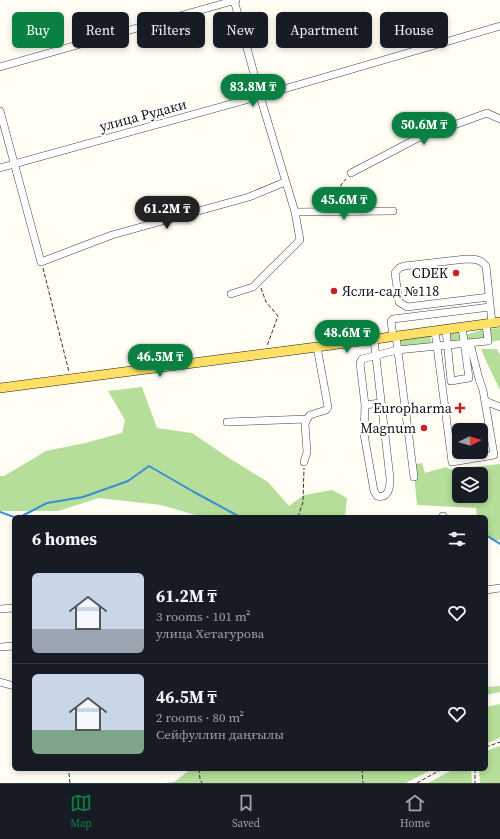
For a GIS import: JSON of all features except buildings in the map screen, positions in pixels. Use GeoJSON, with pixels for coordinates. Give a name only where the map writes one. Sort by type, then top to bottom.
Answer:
{"type":"FeatureCollection","features":[{"type":"Feature","properties":{"kind":"main road"},"geometry":{"type":"LineString","coordinates":[[0,388],[435,332],[493,323]]}},
{"type":"Feature","properties":{"kind":"street"},"geometry":{"type":"LineString","coordinates":[[0,67],[235,0],[260,96],[295,212],[300,240],[253,287],[231,294]]}},
{"type":"Feature","properties":{"kind":"street","name":"улица Рудаки"},"geometry":{"type":"LineString","coordinates":[[0,168],[260,96],[500,26]]}},
{"type":"Feature","properties":{"kind":"street"},"geometry":{"type":"LineString","coordinates":[[0,111],[41,262],[112,235],[249,197],[285,182]]}},
{"type":"Feature","properties":{"kind":"street"},"geometry":{"type":"LineString","coordinates":[[352,173],[418,138],[487,113],[500,120]]}},
{"type":"Feature","properties":{"kind":"street"},"geometry":{"type":"LineString","coordinates":[[295,212],[393,211]]}},
{"type":"Feature","properties":{"kind":"street"},"geometry":{"type":"LineString","coordinates":[[374,340],[376,355],[380,403],[390,487],[387,494],[381,497],[377,496],[375,493],[364,434],[365,405],[360,361],[363,358],[376,355],[397,350],[488,341],[493,323],[486,266],[482,261],[476,258],[404,266],[396,270],[395,273],[399,302],[407,307],[489,298]]}},
{"type":"Feature","properties":{"kind":"street"},"geometry":{"type":"LineString","coordinates":[[414,477],[397,350],[391,320],[490,307]]}},
{"type":"Feature","properties":{"kind":"street"},"geometry":{"type":"LineString","coordinates":[[435,332],[452,462],[494,455],[483,390],[462,327]]}},
{"type":"Feature","properties":{"kind":"street"},"geometry":{"type":"LineString","coordinates":[[446,330],[451,380],[469,378],[479,379]]}},
{"type":"Feature","properties":{"kind":"street"},"geometry":{"type":"LineString","coordinates":[[467,343],[469,378]]}},
{"type":"Feature","properties":{"kind":"street"},"geometry":{"type":"LineString","coordinates":[[226,422],[307,418],[310,415],[326,410],[328,407],[317,347]]}},
{"type":"Feature","properties":{"kind":"street"},"geometry":{"type":"LineString","coordinates":[[485,401],[500,407]]}},
{"type":"Feature","properties":{"kind":"street"},"geometry":{"type":"LineString","coordinates":[[365,405],[380,403]]}},
{"type":"Feature","properties":{"kind":"street"},"geometry":{"type":"LineString","coordinates":[[304,462],[307,452],[307,418]]}},
{"type":"Feature","properties":{"kind":"street"},"geometry":{"type":"LineString","coordinates":[[488,590],[500,588]]}},
{"type":"Feature","properties":{"kind":"street"},"geometry":{"type":"LineString","coordinates":[[0,609],[12,608]]}},
{"type":"Feature","properties":{"kind":"street"},"geometry":{"type":"LineString","coordinates":[[0,647],[12,646]]}},
{"type":"Feature","properties":{"kind":"street"},"geometry":{"type":"LineString","coordinates":[[0,682],[12,685]]}},
{"type":"Feature","properties":{"kind":"path"},"geometry":{"type":"LineString","coordinates":[[335,212],[341,185],[352,173]]}},
{"type":"Feature","properties":{"kind":"path"},"geometry":{"type":"LineString","coordinates":[[41,262],[70,378]]}},
{"type":"Feature","properties":{"kind":"path"},"geometry":{"type":"LineString","coordinates":[[259,281],[266,302],[278,316],[264,354]]}},
{"type":"Feature","properties":{"kind":"path"},"geometry":{"type":"LineString","coordinates":[[299,515],[303,502],[305,474],[304,462]]}},
{"type":"Feature","properties":{"kind":"path"},"geometry":{"type":"LineString","coordinates":[[488,746],[500,742]]}},
{"type":"Feature","properties":{"kind":"path"},"geometry":{"type":"LineString","coordinates":[[199,771],[202,783]]}},
{"type":"Feature","properties":{"kind":"path"},"geometry":{"type":"LineString","coordinates":[[362,771],[363,783]]}},
{"type":"Feature","properties":{"kind":"path"},"geometry":{"type":"LineString","coordinates":[[417,783],[438,771]]}},
{"type":"Feature","properties":{"kind":"path"},"geometry":{"type":"LineString","coordinates":[[475,771],[475,783]]}},
{"type":"Feature","properties":{"kind":"path"},"geometry":{"type":"LineString","coordinates":[[69,774],[70,783]]}},
{"type":"Feature","properties":{"kind":"green space"},"geometry":{"type":"Polygon","coordinates":[[[500,328],[500,340],[492,342],[490,329],[500,328]]]}},
{"type":"Feature","properties":{"kind":"green space"},"geometry":{"type":"Polygon","coordinates":[[[485,329],[486,339],[466,342],[465,335],[485,329]]]}},
{"type":"Feature","properties":{"kind":"green space"},"geometry":{"type":"Polygon","coordinates":[[[461,332],[463,342],[449,343],[448,333],[461,332]]]}},
{"type":"Feature","properties":{"kind":"green space"},"geometry":{"type":"Polygon","coordinates":[[[430,335],[432,346],[400,350],[399,338],[430,335]]]}},
{"type":"Feature","properties":{"kind":"green space"},"geometry":{"type":"Polygon","coordinates":[[[481,349],[497,349],[500,355],[500,390],[486,361],[481,349]]]}},
{"type":"Feature","properties":{"kind":"green space"},"geometry":{"type":"Polygon","coordinates":[[[142,387],[157,428],[192,433],[268,482],[289,506],[304,495],[332,490],[347,498],[345,515],[195,515],[161,505],[99,498],[58,511],[0,511],[0,476],[4,476],[46,451],[85,443],[122,433],[125,420],[108,391],[142,387]]]}},
{"type":"Feature","properties":{"kind":"green space"},"geometry":{"type":"Polygon","coordinates":[[[422,463],[425,473],[446,467],[452,469],[452,503],[488,503],[488,467],[469,467],[500,464],[500,540],[492,541],[488,537],[488,515],[477,515],[476,508],[417,505],[413,465],[422,463]]]}},
{"type":"Feature","properties":{"kind":"green space"},"geometry":{"type":"Polygon","coordinates":[[[500,686],[500,692],[488,695],[488,687],[500,686]]]}},
{"type":"Feature","properties":{"kind":"green space"},"geometry":{"type":"Polygon","coordinates":[[[500,704],[500,738],[488,743],[488,707],[500,704]]]}},
{"type":"Feature","properties":{"kind":"green space"},"geometry":{"type":"Polygon","coordinates":[[[500,746],[500,783],[480,783],[479,771],[488,771],[488,750],[500,746]]]}},
{"type":"Feature","properties":{"kind":"green space"},"geometry":{"type":"Polygon","coordinates":[[[188,771],[429,771],[406,783],[165,783],[174,782],[188,771]]]}},
{"type":"Feature","properties":{"kind":"green space"},"geometry":{"type":"Polygon","coordinates":[[[450,771],[471,771],[472,783],[428,783],[450,771]]]}},
{"type":"Feature","properties":{"kind":"waterway"},"geometry":{"type":"LineString","coordinates":[[24,515],[47,503],[83,497],[128,481],[149,466],[236,515]]}},
{"type":"Feature","properties":{"kind":"waterway"},"geometry":{"type":"LineString","coordinates":[[0,512],[12,516]]}},
{"type":"Feature","properties":{"kind":"waterway"},"geometry":{"type":"LineString","coordinates":[[488,536],[500,544]]}},
{"type":"Feature","properties":{"kind":"place","name":"CDEK"},"geometry":{"type":"Point","coordinates":[456,273]}},
{"type":"Feature","properties":{"kind":"place","name":"Ясли-сад №118"},"geometry":{"type":"Point","coordinates":[334,291]}},
{"type":"Feature","properties":{"kind":"place","name":"Europharma"},"geometry":{"type":"Point","coordinates":[460,408]}},
{"type":"Feature","properties":{"kind":"place","name":"Magnum"},"geometry":{"type":"Point","coordinates":[424,428]}}]}
